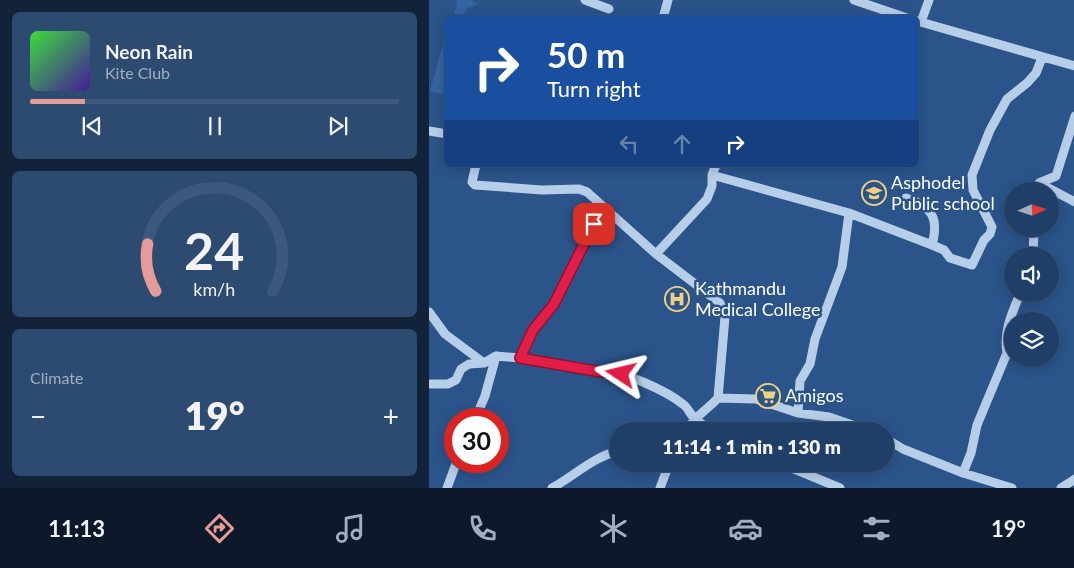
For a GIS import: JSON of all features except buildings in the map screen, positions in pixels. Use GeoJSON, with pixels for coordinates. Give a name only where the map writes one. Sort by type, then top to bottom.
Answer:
{"type":"FeatureCollection","features":[{"type":"Feature","properties":{"kind":"street"},"geometry":{"type":"LineString","coordinates":[[585,0],[609,9]]}},
{"type":"Feature","properties":{"kind":"street"},"geometry":{"type":"LineString","coordinates":[[664,15],[668,0]]}},
{"type":"Feature","properties":{"kind":"street"},"geometry":{"type":"LineString","coordinates":[[854,0],[898,15]]}},
{"type":"Feature","properties":{"kind":"street"},"geometry":{"type":"LineString","coordinates":[[929,0],[919,21],[1074,66]]}},
{"type":"Feature","properties":{"kind":"street"},"geometry":{"type":"LineString","coordinates":[[707,167],[712,175],[849,213],[932,245],[943,250],[950,258],[972,265],[984,240],[990,234],[992,226],[973,190],[972,175],[990,130],[1007,99],[1036,73],[1042,58]]}},
{"type":"Feature","properties":{"kind":"street"},"geometry":{"type":"LineString","coordinates":[[1047,182],[1056,176],[1074,116]]}},
{"type":"Feature","properties":{"kind":"street"},"geometry":{"type":"LineString","coordinates":[[429,130],[444,133]]}},
{"type":"Feature","properties":{"kind":"street"},"geometry":{"type":"LineString","coordinates":[[476,167],[472,182],[475,185],[542,190],[579,189],[587,192],[656,254],[720,303],[725,317],[718,398],[705,412],[694,418],[692,422]]}},
{"type":"Feature","properties":{"kind":"street"},"geometry":{"type":"LineString","coordinates":[[656,254],[707,199],[712,186],[712,175],[715,167]]}},
{"type":"Feature","properties":{"kind":"street"},"geometry":{"type":"LineString","coordinates":[[1059,196],[1074,202]]}},
{"type":"Feature","properties":{"kind":"street"},"geometry":{"type":"LineString","coordinates":[[906,198],[915,200],[933,214],[936,224],[932,245]]}},
{"type":"Feature","properties":{"kind":"street"},"geometry":{"type":"LineString","coordinates":[[520,358],[533,330],[554,304],[602,207]]}},
{"type":"Feature","properties":{"kind":"street"},"geometry":{"type":"LineString","coordinates":[[798,413],[800,381],[810,364],[815,339],[842,267],[849,213]]}},
{"type":"Feature","properties":{"kind":"street"},"geometry":{"type":"LineString","coordinates":[[963,473],[971,453],[977,425],[1007,353],[1005,344],[1010,318],[1017,302]]}},
{"type":"Feature","properties":{"kind":"street"},"geometry":{"type":"LineString","coordinates":[[429,312],[445,334],[484,363]]}},
{"type":"Feature","properties":{"kind":"street"},"geometry":{"type":"LineString","coordinates":[[480,408],[496,356]]}},
{"type":"Feature","properties":{"kind":"street"},"geometry":{"type":"LineString","coordinates":[[429,384],[448,384],[456,380],[461,369],[469,364],[484,363],[496,356],[520,358],[601,372],[611,371],[646,384],[674,398],[686,406],[694,418],[700,422]]}},
{"type":"Feature","properties":{"kind":"street"},"geometry":{"type":"LineString","coordinates":[[718,398],[756,399],[798,413],[829,417],[844,422]]}},
{"type":"Feature","properties":{"kind":"street"},"geometry":{"type":"LineString","coordinates":[[894,444],[903,449],[963,473],[1012,488]]}},
{"type":"Feature","properties":{"kind":"street"},"geometry":{"type":"LineString","coordinates":[[552,488],[599,458],[609,454]]}},
{"type":"Feature","properties":{"kind":"street"},"geometry":{"type":"LineString","coordinates":[[660,488],[666,472]]}},
{"type":"Feature","properties":{"kind":"street"},"geometry":{"type":"LineString","coordinates":[[801,472],[839,488]]}},
{"type":"Feature","properties":{"kind":"street"},"geometry":{"type":"LineString","coordinates":[[447,488],[453,473]]}},
{"type":"Feature","properties":{"kind":"street"},"geometry":{"type":"LineString","coordinates":[[1061,488],[1074,480]]}},
{"type":"Feature","properties":{"kind":"shaded area"},"geometry":{"type":"Polygon","coordinates":[[[456,0],[473,0],[473,2],[479,4],[466,9],[464,15],[454,15],[456,0]]]}},
{"type":"Feature","properties":{"kind":"shaded area"},"geometry":{"type":"Polygon","coordinates":[[[444,42],[444,94],[430,91],[444,42]]]}},
{"type":"Feature","properties":{"kind":"place","name":"Asphodel Public school"},"geometry":{"type":"Point","coordinates":[874,193]}},
{"type":"Feature","properties":{"kind":"place","name":"Kathmandu Medical College"},"geometry":{"type":"Point","coordinates":[677,299]}},
{"type":"Feature","properties":{"kind":"place","name":"Amigos"},"geometry":{"type":"Point","coordinates":[768,396]}},
{"type":"Feature","properties":{"kind":"route"},"geometry":{"type":"LineString","coordinates":[[594,224],[554,304],[533,330],[520,358],[621,374]]}}]}
